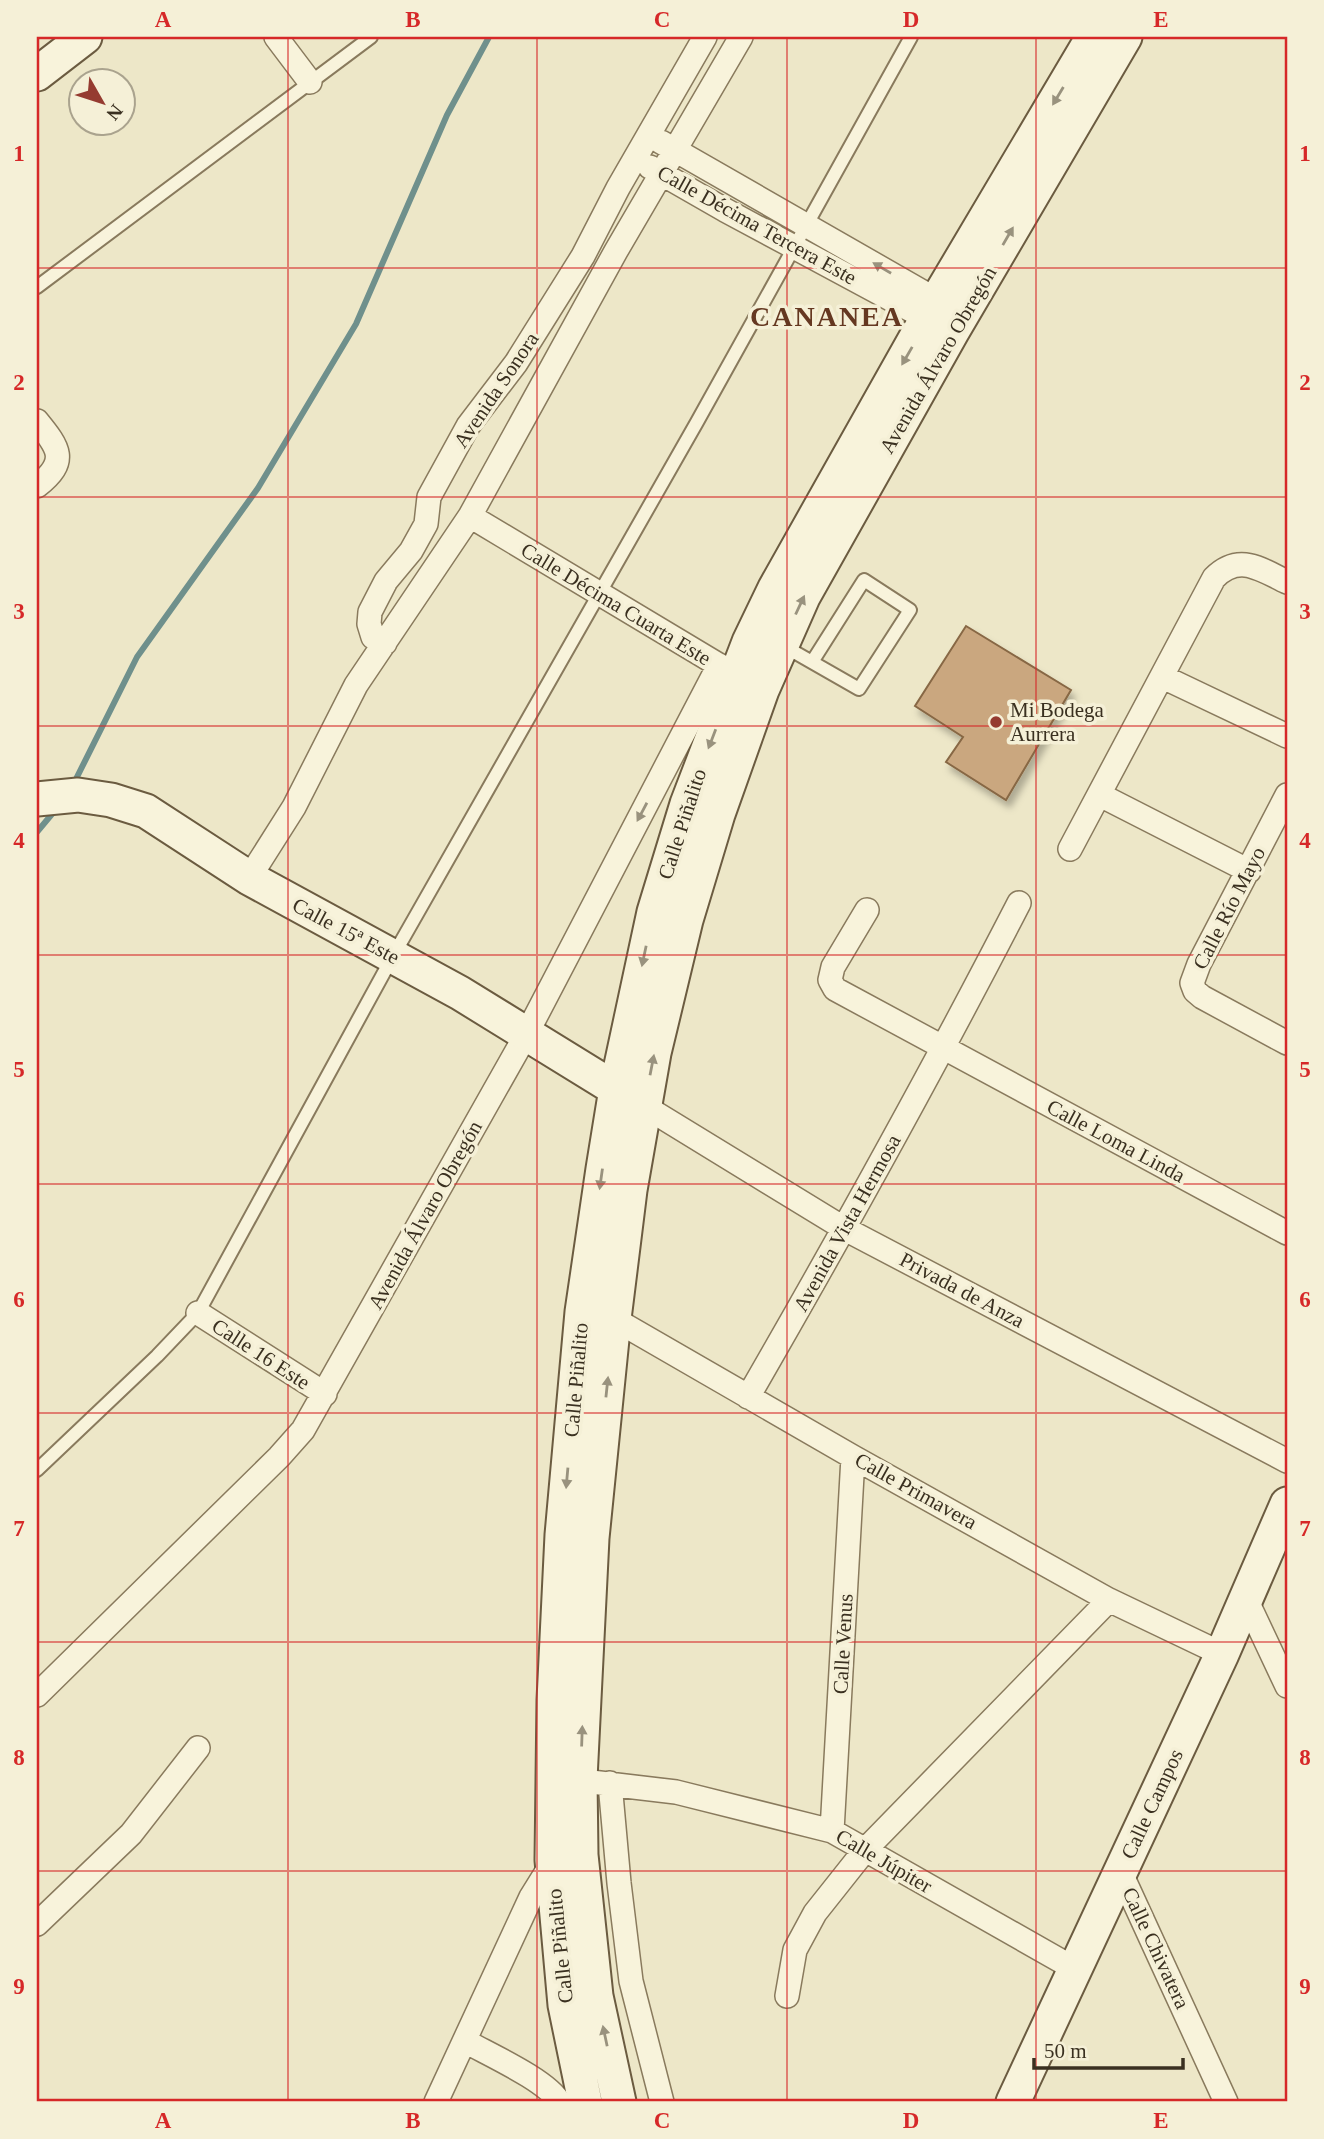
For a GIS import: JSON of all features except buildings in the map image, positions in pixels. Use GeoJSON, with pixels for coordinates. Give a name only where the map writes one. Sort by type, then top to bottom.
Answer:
{"type":"FeatureCollection","features":[{"type":"Feature","properties":{"kind":"main road"},"geometry":{"type":"LineString","coordinates":[[37,74],[85,37]]}},
{"type":"Feature","properties":{"kind":"main road","name":"Avenida Álvaro Obregón"},"geometry":{"type":"LineString","coordinates":[[739,677],[782,645],[803,597],[945,317],[1093,37]]}},
{"type":"Feature","properties":{"kind":"main road","name":"Avenida Álvaro Obregón"},"geometry":{"type":"LineString","coordinates":[[739,677],[749,642],[775,588],[1125,37]]}},
{"type":"Feature","properties":{"kind":"main road","name":"Calle Piñalito"},"geometry":{"type":"LineString","coordinates":[[581,1780],[562,1535],[582,1312],[616,1089],[654,912],[687,804],[739,677]]}},
{"type":"Feature","properties":{"kind":"main road","name":"Calle Piñalito"},"geometry":{"type":"LineString","coordinates":[[585,2102],[565,2005],[566,1858],[581,1780],[592,1538],[614,1319],[630,1190],[644,1106],[686,920],[718,814],[739,677]]}},
{"type":"Feature","properties":{"kind":"main road","name":"Calle 15ª Este"},"geometry":{"type":"LineString","coordinates":[[37,799],[78,795],[111,800],[146,811],[249,878],[527,1033],[644,1106]]}},
{"type":"Feature","properties":{"kind":"main road","name":"Calle Campos"},"geometry":{"type":"LineString","coordinates":[[1013,2102],[1222,1654],[1287,1504]]}},
{"type":"Feature","properties":{"kind":"main road","name":"Calle Piñalito"},"geometry":{"type":"LineString","coordinates":[[566,1858],[620,2102]]}},
{"type":"Feature","properties":{"kind":"street"},"geometry":{"type":"LineString","coordinates":[[276,37],[310,82]]}},
{"type":"Feature","properties":{"kind":"street","name":"Avenida Sonora"},"geometry":{"type":"LineString","coordinates":[[385,643],[373,637],[369,624],[370,612],[386,581],[411,551],[426,524],[429,497],[468,426],[516,363],[583,256],[705,37]]}},
{"type":"Feature","properties":{"kind":"street"},"geometry":{"type":"LineString","coordinates":[[249,878],[294,807],[356,685],[470,516],[617,251],[741,37]]}},
{"type":"Feature","properties":{"kind":"street"},"geometry":{"type":"LineString","coordinates":[[649,135],[675,150]]}},
{"type":"Feature","properties":{"kind":"street","name":"Calle Décima Tercera Este"},"geometry":{"type":"LineString","coordinates":[[675,150],[805,226],[945,317]]}},
{"type":"Feature","properties":{"kind":"street","name":"Calle Décima Tercera Este"},"geometry":{"type":"LineString","coordinates":[[635,159],[793,246],[945,317]]}},
{"type":"Feature","properties":{"kind":"street"},"geometry":{"type":"LineString","coordinates":[[37,421],[54,443],[58,455],[57,467],[37,486]]}},
{"type":"Feature","properties":{"kind":"street","name":"Calle Décima Cuarta Este"},"geometry":{"type":"LineString","coordinates":[[470,516],[739,677]]}},
{"type":"Feature","properties":{"kind":"street"},"geometry":{"type":"LineString","coordinates":[[1070,849],[1214,578],[1225,566],[1241,563],[1287,582]]}},
{"type":"Feature","properties":{"kind":"street","name":"Avenida Álvaro Obregón"},"geometry":{"type":"LineString","coordinates":[[37,1695],[279,1457],[303,1430],[527,1033],[739,677]]}},
{"type":"Feature","properties":{"kind":"street"},"geometry":{"type":"LineString","coordinates":[[1163,677],[1287,736]]}},
{"type":"Feature","properties":{"kind":"street"},"geometry":{"type":"LineString","coordinates":[[1100,795],[1249,871]]}},
{"type":"Feature","properties":{"kind":"street","name":"Calle Río Mayo"},"geometry":{"type":"LineString","coordinates":[[1287,795],[1199,964],[1192,983],[1195,991],[1202,997],[1287,1043]]}},
{"type":"Feature","properties":{"kind":"street","name":"Avenida Vista Hermosa"},"geometry":{"type":"LineString","coordinates":[[748,1397],[944,1048],[1019,903]]}},
{"type":"Feature","properties":{"kind":"street","name":"Calle Loma Linda"},"geometry":{"type":"LineString","coordinates":[[867,910],[833,967],[830,980],[835,989],[1287,1233]]}},
{"type":"Feature","properties":{"kind":"street","name":"Privada de Anza"},"geometry":{"type":"LineString","coordinates":[[644,1106],[845,1228],[1287,1461]]}},
{"type":"Feature","properties":{"kind":"street","name":"Calle 16 Este"},"geometry":{"type":"LineString","coordinates":[[198,1313],[325,1394]]}},
{"type":"Feature","properties":{"kind":"street","name":"Calle Primavera"},"geometry":{"type":"LineString","coordinates":[[614,1319],[1109,1600],[1222,1654]]}},
{"type":"Feature","properties":{"kind":"street","name":"Calle Venus"},"geometry":{"type":"LineString","coordinates":[[832,1831],[853,1457]]}},
{"type":"Feature","properties":{"kind":"street"},"geometry":{"type":"LineString","coordinates":[[1246,1599],[1287,1686]]}},
{"type":"Feature","properties":{"kind":"street"},"geometry":{"type":"LineString","coordinates":[[787,1996],[795,1950],[815,1913],[865,1850],[1109,1600]]}},
{"type":"Feature","properties":{"kind":"street"},"geometry":{"type":"LineString","coordinates":[[37,1924],[131,1834],[198,1748]]}},
{"type":"Feature","properties":{"kind":"street"},"geometry":{"type":"LineString","coordinates":[[581,1780],[619,1884],[631,1981],[662,2102]]}},
{"type":"Feature","properties":{"kind":"street","name":"Calle Júpiter"},"geometry":{"type":"LineString","coordinates":[[581,1780],[676,1792],[832,1831],[1075,1969]]}},
{"type":"Feature","properties":{"kind":"street"},"geometry":{"type":"LineString","coordinates":[[436,2102],[531,1897],[566,1858]]}},
{"type":"Feature","properties":{"kind":"street","name":"Calle Chivatera"},"geometry":{"type":"LineString","coordinates":[[1120,1871],[1226,2102]]}},
{"type":"Feature","properties":{"kind":"street"},"geometry":{"type":"LineString","coordinates":[[465,2041],[543,2085],[559,2102]]}},
{"type":"Feature","properties":{"kind":"lane"},"geometry":{"type":"LineString","coordinates":[[37,287],[371,37]]}},
{"type":"Feature","properties":{"kind":"lane"},"geometry":{"type":"LineString","coordinates":[[37,1470],[157,1356],[198,1313],[393,956],[697,422],[911,37]]}},
{"type":"Feature","properties":{"kind":"lane"},"geometry":{"type":"LineString","coordinates":[[782,645],[859,689],[910,610],[864,580],[812,662]]}},
{"type":"Feature","properties":{"kind":"waterway"},"geometry":{"type":"LineString","coordinates":[[73,785],[137,657],[258,488],[356,324],[447,115],[489,37]]}},
{"type":"Feature","properties":{"kind":"waterway"},"geometry":{"type":"LineString","coordinates":[[37,832],[57,808]]}},
{"type":"Feature","properties":{"kind":"place","name":"Mi Bodega Aurrera"},"geometry":{"type":"Point","coordinates":[996,722]}},
{"type":"Feature","properties":{"kind":"district","name":"CANANEA"},"geometry":{"type":"Point","coordinates":[827,316]}}]}
